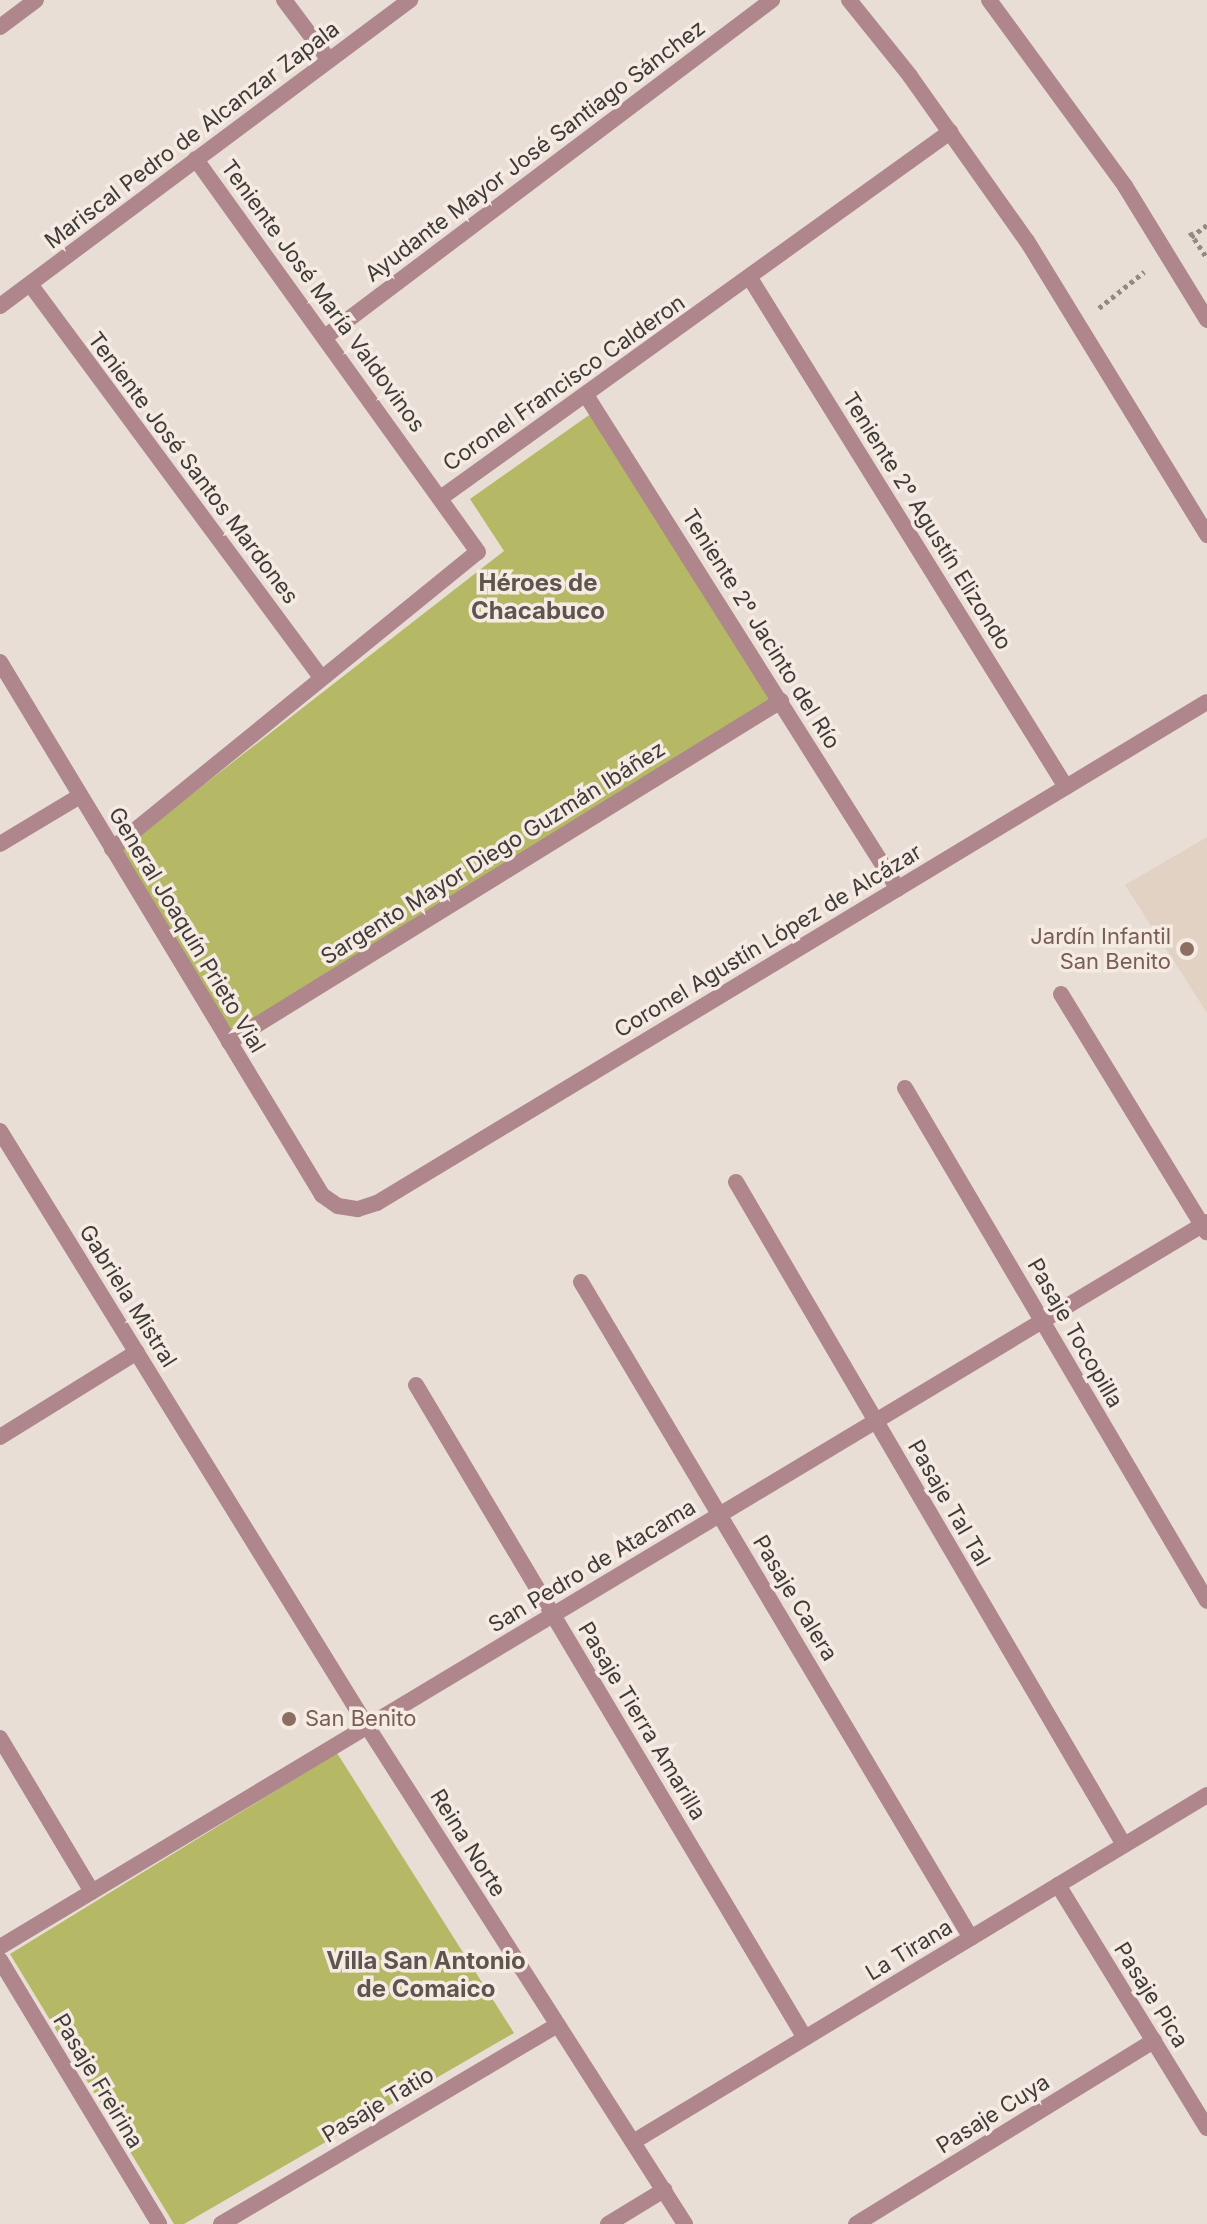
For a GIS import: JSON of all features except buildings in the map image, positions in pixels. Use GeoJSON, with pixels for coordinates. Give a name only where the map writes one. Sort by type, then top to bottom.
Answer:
{"type":"FeatureCollection","features":[{"type":"Feature","properties":{"kind":"street"},"geometry":{"type":"LineString","coordinates":[[0,27],[36,0]]}},
{"type":"Feature","properties":{"kind":"street"},"geometry":{"type":"LineString","coordinates":[[284,0],[329,60]]}},
{"type":"Feature","properties":{"kind":"street","name":"Mariscal Pedro de Alcanzar Zapala"},"geometry":{"type":"LineString","coordinates":[[0,306],[410,0]]}},
{"type":"Feature","properties":{"kind":"street","name":"Ayudante Mayor José Santiago Sánchez"},"geometry":{"type":"LineString","coordinates":[[325,337],[772,0]]}},
{"type":"Feature","properties":{"kind":"street"},"geometry":{"type":"LineString","coordinates":[[849,0],[950,132],[1080,324],[1207,535]]}},
{"type":"Feature","properties":{"kind":"street"},"geometry":{"type":"LineString","coordinates":[[989,0],[1125,186],[1207,320]]}},
{"type":"Feature","properties":{"kind":"street","name":"Coronel Francisco Calderon"},"geometry":{"type":"LineString","coordinates":[[112,849],[478,552],[442,497],[950,132]]}},
{"type":"Feature","properties":{"kind":"street","name":"Teniente José María Valdovinos"},"geometry":{"type":"LineString","coordinates":[[196,159],[442,497]]}},
{"type":"Feature","properties":{"kind":"street","name":"Teniente 2º Agustín Elizondo"},"geometry":{"type":"LineString","coordinates":[[750,278],[1066,787]]}},
{"type":"Feature","properties":{"kind":"street","name":"Teniente José Santos Mardones"},"geometry":{"type":"LineString","coordinates":[[30,284],[322,678]]}},
{"type":"Feature","properties":{"kind":"street","name":"Teniente 2º Jacinto del Río"},"geometry":{"type":"LineString","coordinates":[[586,395],[898,889]]}},
{"type":"Feature","properties":{"kind":"street","name":"General Joaquín Prieto Vial"},"geometry":{"type":"LineString","coordinates":[[0,662],[322,1195],[348,1209]]}},
{"type":"Feature","properties":{"kind":"street","name":"Sargento Mayor Diego Guzmán Ibáñez"},"geometry":{"type":"LineString","coordinates":[[229,1042],[781,701]]}},
{"type":"Feature","properties":{"kind":"street","name":"Coronel Agustín López de Alcázar"},"geometry":{"type":"LineString","coordinates":[[348,1209],[377,1203],[1207,702]]}},
{"type":"Feature","properties":{"kind":"street"},"geometry":{"type":"LineString","coordinates":[[0,844],[80,796]]}},
{"type":"Feature","properties":{"kind":"street"},"geometry":{"type":"LineString","coordinates":[[1061,994],[1205,1227]]}},
{"type":"Feature","properties":{"kind":"street","name":"Pasaje Tocopilla"},"geometry":{"type":"LineString","coordinates":[[905,1088],[1207,1601]]}},
{"type":"Feature","properties":{"kind":"street","name":"Gabriela Mistral"},"geometry":{"type":"LineString","coordinates":[[0,1131],[218,1484]]}},
{"type":"Feature","properties":{"kind":"street","name":"Pasaje Tal Tal"},"geometry":{"type":"LineString","coordinates":[[736,1182],[1124,1845]]}},
{"type":"Feature","properties":{"kind":"street","name":"San Pedro de Atacama"},"geometry":{"type":"LineString","coordinates":[[0,1947],[1042,1321],[1205,1227]]}},
{"type":"Feature","properties":{"kind":"street","name":"Pasaje Calera"},"geometry":{"type":"LineString","coordinates":[[581,1282],[971,1938]]}},
{"type":"Feature","properties":{"kind":"street"},"geometry":{"type":"LineString","coordinates":[[0,1437],[137,1352]]}},
{"type":"Feature","properties":{"kind":"street","name":"Pasaje Tierra Amarilla"},"geometry":{"type":"LineString","coordinates":[[416,1385],[805,2038]]}},
{"type":"Feature","properties":{"kind":"street","name":"Reina Norte"},"geometry":{"type":"LineString","coordinates":[[218,1484],[367,1726],[685,2224]]}},
{"type":"Feature","properties":{"kind":"street"},"geometry":{"type":"LineString","coordinates":[[0,1738],[92,1892]]}},
{"type":"Feature","properties":{"kind":"street","name":"La Tirana"},"geometry":{"type":"LineString","coordinates":[[633,2142],[1207,1795]]}},
{"type":"Feature","properties":{"kind":"street","name":"Pasaje Pica"},"geometry":{"type":"LineString","coordinates":[[1058,1885],[1207,2128]]}},
{"type":"Feature","properties":{"kind":"street","name":"Pasaje Freirina"},"geometry":{"type":"LineString","coordinates":[[0,1960],[159,2224]]}},
{"type":"Feature","properties":{"kind":"street","name":"Pasaje Tatio"},"geometry":{"type":"LineString","coordinates":[[221,2224],[558,2025]]}},
{"type":"Feature","properties":{"kind":"street","name":"Pasaje Cuya"},"geometry":{"type":"LineString","coordinates":[[856,2224],[1154,2041]]}},
{"type":"Feature","properties":{"kind":"street"},"geometry":{"type":"LineString","coordinates":[[608,2224],[664,2190]]}},
{"type":"Feature","properties":{"kind":"shaded area","name":"Jardín Infantil San Benito"},"geometry":{"type":"Polygon","coordinates":[[[1207,837],[1207,1013],[1125,885],[1207,837]]]}},
{"type":"Feature","properties":{"kind":"green space"},"geometry":{"type":"Polygon","coordinates":[[[592,413],[773,699],[230,1034],[120,850],[504,551],[470,499],[592,413]]]}},
{"type":"Feature","properties":{"kind":"green space"},"geometry":{"type":"Polygon","coordinates":[[[337,1753],[514,2033],[184,2224],[174,2224],[10,1954],[337,1753]]]}},
{"type":"Feature","properties":{"kind":"place","name":"Jardín Infantil San Benito"},"geometry":{"type":"Point","coordinates":[1187,949]}},
{"type":"Feature","properties":{"kind":"place","name":"San Benito"},"geometry":{"type":"Point","coordinates":[289,1719]}},
{"type":"Feature","properties":{"kind":"district","name":"Héroes de Chacabuco"},"geometry":{"type":"Point","coordinates":[538,597]}},
{"type":"Feature","properties":{"kind":"district","name":"Villa San Antonio de Comaico"},"geometry":{"type":"Point","coordinates":[426,1975]}}]}
